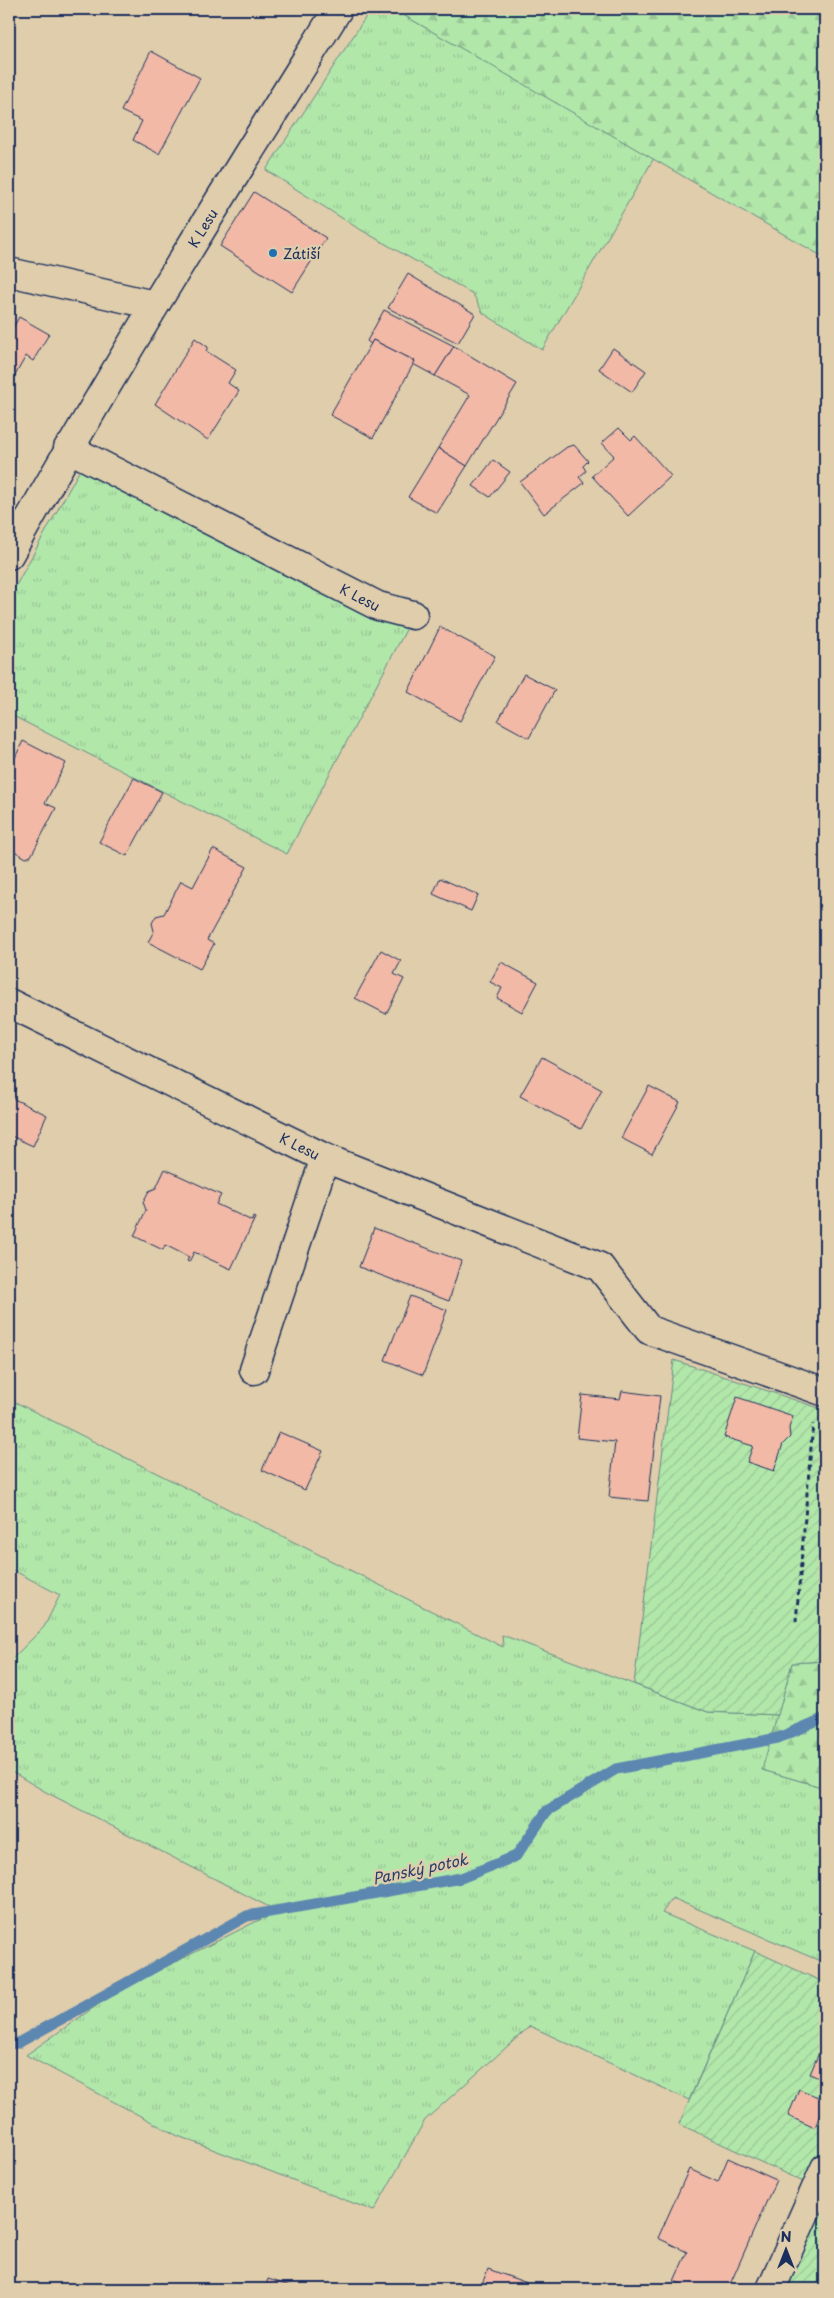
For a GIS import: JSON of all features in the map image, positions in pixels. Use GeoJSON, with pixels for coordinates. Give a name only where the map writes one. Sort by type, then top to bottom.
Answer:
{"type":"FeatureCollection","features":[{"type":"Feature","properties":{"kind":"street","name":"K Lesu"},"geometry":{"type":"LineString","coordinates":[[9,555],[68,448],[154,305],[338,9]]}},
{"type":"Feature","properties":{"kind":"street"},"geometry":{"type":"LineString","coordinates":[[9,272],[154,305]]}},
{"type":"Feature","properties":{"kind":"street","name":"K Lesu"},"geometry":{"type":"LineString","coordinates":[[68,448],[378,606],[413,615]]}},
{"type":"Feature","properties":{"kind":"street","name":"K Lesu"},"geometry":{"type":"LineString","coordinates":[[9,1003],[325,1158],[600,1267],[648,1330],[821,1390]]}},
{"type":"Feature","properties":{"kind":"street"},"geometry":{"type":"LineString","coordinates":[[254,1370],[325,1158]]}},
{"type":"Feature","properties":{"kind":"street"},"geometry":{"type":"LineString","coordinates":[[771,2289],[825,2168]]}},
{"type":"Feature","properties":{"kind":"path"},"geometry":{"type":"LineString","coordinates":[[796,1622],[821,1390]]}},
{"type":"Feature","properties":{"kind":"green space"},"geometry":{"type":"Polygon","coordinates":[[[371,9],[393,9],[654,158],[542,350],[483,313],[473,294],[356,227],[266,170],[371,9]]]}},
{"type":"Feature","properties":{"kind":"green space"},"geometry":{"type":"Polygon","coordinates":[[[393,9],[825,9],[825,258],[393,9]]]}},
{"type":"Feature","properties":{"kind":"green space"},"geometry":{"type":"Polygon","coordinates":[[[82,466],[359,613],[408,626],[287,854],[9,714],[9,598],[82,466]]]}},
{"type":"Feature","properties":{"kind":"green space"},"geometry":{"type":"Polygon","coordinates":[[[674,1360],[825,1410],[825,1661],[792,1663],[778,1715],[708,1712],[634,1684],[674,1360]]]}},
{"type":"Feature","properties":{"kind":"green space"},"geometry":{"type":"Polygon","coordinates":[[[9,1399],[503,1647],[502,1635],[708,1712],[778,1715],[763,1770],[825,1788],[825,1963],[672,1898],[662,1913],[755,1951],[689,2100],[530,2026],[425,2120],[374,2211],[178,2136],[26,2055],[116,1992],[277,1911],[44,1791],[9,1770],[9,1662],[44,1627],[60,1595],[9,1568],[9,1399]]]}},
{"type":"Feature","properties":{"kind":"green space"},"geometry":{"type":"Polygon","coordinates":[[[825,1661],[825,1788],[762,1770],[792,1663],[825,1661]]]}},
{"type":"Feature","properties":{"kind":"green space"},"geometry":{"type":"Polygon","coordinates":[[[755,1951],[825,1983],[825,2192],[679,2124],[755,1951]]]}},
{"type":"Feature","properties":{"kind":"green space"},"geometry":{"type":"Polygon","coordinates":[[[825,2200],[825,2289],[785,2289],[825,2200]]]}},
{"type":"Feature","properties":{"kind":"building"},"geometry":{"type":"Polygon","coordinates":[[[151,51],[200,78],[159,154],[133,140],[142,121],[121,111],[151,51]]]}},
{"type":"Feature","properties":{"kind":"building"},"geometry":{"type":"Polygon","coordinates":[[[254,192],[326,238],[292,292],[220,246],[254,192]]]}},
{"type":"Feature","properties":{"kind":"building"},"geometry":{"type":"Polygon","coordinates":[[[408,274],[475,314],[458,343],[388,308],[408,274]]]}},
{"type":"Feature","properties":{"kind":"building"},"geometry":{"type":"Polygon","coordinates":[[[384,310],[454,346],[435,376],[413,364],[415,361],[373,340],[371,344],[367,341],[384,310]]]}},
{"type":"Feature","properties":{"kind":"building"},"geometry":{"type":"Polygon","coordinates":[[[19,317],[49,334],[33,361],[26,356],[9,386],[9,335],[19,317]]]}},
{"type":"Feature","properties":{"kind":"building"},"geometry":{"type":"Polygon","coordinates":[[[195,338],[208,347],[206,351],[236,370],[228,383],[239,391],[208,440],[155,404],[195,338]]]}},
{"type":"Feature","properties":{"kind":"building"},"geometry":{"type":"Polygon","coordinates":[[[373,340],[415,361],[373,438],[330,415],[373,340]]]}},
{"type":"Feature","properties":{"kind":"building"},"geometry":{"type":"Polygon","coordinates":[[[454,346],[517,384],[467,466],[438,448],[470,395],[435,376],[454,346]]]}},
{"type":"Feature","properties":{"kind":"building"},"geometry":{"type":"Polygon","coordinates":[[[613,348],[646,371],[632,392],[599,369],[613,348]]]}},
{"type":"Feature","properties":{"kind":"building"},"geometry":{"type":"Polygon","coordinates":[[[619,428],[631,440],[635,436],[671,476],[628,516],[592,476],[614,456],[602,443],[619,428]]]}},
{"type":"Feature","properties":{"kind":"building"},"geometry":{"type":"Polygon","coordinates":[[[574,445],[588,461],[583,466],[586,471],[579,477],[584,483],[544,514],[520,482],[567,447],[574,445]]]}},
{"type":"Feature","properties":{"kind":"building"},"geometry":{"type":"Polygon","coordinates":[[[438,448],[467,466],[437,513],[408,497],[438,448]]]}},
{"type":"Feature","properties":{"kind":"building"},"geometry":{"type":"Polygon","coordinates":[[[493,460],[510,472],[490,497],[473,486],[493,460]]]}},
{"type":"Feature","properties":{"kind":"building"},"geometry":{"type":"Polygon","coordinates":[[[440,627],[495,656],[460,721],[408,692],[440,627]]]}},
{"type":"Feature","properties":{"kind":"building"},"geometry":{"type":"Polygon","coordinates":[[[524,674],[555,690],[529,738],[498,721],[524,674]]]}},
{"type":"Feature","properties":{"kind":"building"},"geometry":{"type":"Polygon","coordinates":[[[23,741],[66,763],[45,803],[56,808],[31,856],[26,858],[14,851],[13,847],[9,848],[9,770],[23,741]]]}},
{"type":"Feature","properties":{"kind":"building"},"geometry":{"type":"Polygon","coordinates":[[[134,778],[162,792],[127,856],[99,842],[134,778]]]}},
{"type":"Feature","properties":{"kind":"building"},"geometry":{"type":"Polygon","coordinates":[[[213,849],[247,867],[207,940],[214,944],[200,969],[148,942],[154,931],[152,923],[156,916],[164,914],[181,881],[193,887],[213,849]]]}},
{"type":"Feature","properties":{"kind":"building"},"geometry":{"type":"Polygon","coordinates":[[[440,878],[478,895],[471,911],[433,894],[440,878]]]}},
{"type":"Feature","properties":{"kind":"building"},"geometry":{"type":"Polygon","coordinates":[[[381,950],[401,961],[394,974],[404,979],[386,1014],[355,998],[381,950]]]}},
{"type":"Feature","properties":{"kind":"building"},"geometry":{"type":"Polygon","coordinates":[[[501,962],[538,982],[522,1012],[497,998],[502,988],[490,982],[501,962]]]}},
{"type":"Feature","properties":{"kind":"building"},"geometry":{"type":"Polygon","coordinates":[[[542,1057],[602,1090],[581,1129],[520,1096],[542,1057]]]}},
{"type":"Feature","properties":{"kind":"building"},"geometry":{"type":"Polygon","coordinates":[[[9,1084],[16,1087],[12,1098],[47,1115],[33,1146],[9,1135],[9,1084]]]}},
{"type":"Feature","properties":{"kind":"building"},"geometry":{"type":"Polygon","coordinates":[[[649,1086],[680,1102],[652,1154],[621,1138],[649,1086]]]}},
{"type":"Feature","properties":{"kind":"building"},"geometry":{"type":"Polygon","coordinates":[[[165,1169],[221,1195],[216,1204],[252,1221],[253,1217],[255,1218],[231,1269],[194,1252],[189,1262],[187,1261],[189,1257],[165,1245],[163,1250],[134,1236],[146,1210],[143,1202],[149,1191],[156,1188],[165,1169]]]}},
{"type":"Feature","properties":{"kind":"building"},"geometry":{"type":"Polygon","coordinates":[[[374,1228],[461,1261],[449,1301],[359,1267],[374,1228]]]}},
{"type":"Feature","properties":{"kind":"building"},"geometry":{"type":"Polygon","coordinates":[[[410,1296],[447,1310],[423,1375],[385,1360],[410,1296]]]}},
{"type":"Feature","properties":{"kind":"building"},"geometry":{"type":"Polygon","coordinates":[[[622,1391],[660,1396],[648,1501],[609,1497],[615,1442],[577,1438],[582,1395],[620,1399],[622,1391]]]}},
{"type":"Feature","properties":{"kind":"building"},"geometry":{"type":"Polygon","coordinates":[[[737,1397],[793,1416],[789,1428],[790,1437],[783,1444],[774,1471],[747,1462],[753,1446],[724,1437],[737,1397]]]}},
{"type":"Feature","properties":{"kind":"building"},"geometry":{"type":"Polygon","coordinates":[[[279,1432],[323,1451],[305,1490],[262,1470],[279,1432]]]}},
{"type":"Feature","properties":{"kind":"building"},"geometry":{"type":"Polygon","coordinates":[[[825,2041],[825,2081],[810,2074],[825,2041]]]}},
{"type":"Feature","properties":{"kind":"building"},"geometry":{"type":"Polygon","coordinates":[[[799,2089],[825,2100],[815,2128],[788,2116],[799,2089]]]}},
{"type":"Feature","properties":{"kind":"building"},"geometry":{"type":"Polygon","coordinates":[[[728,2158],[776,2180],[728,2289],[693,2289],[674,2281],[687,2252],[658,2238],[689,2169],[718,2182],[728,2158]]]}},
{"type":"Feature","properties":{"kind":"building"},"geometry":{"type":"Polygon","coordinates":[[[488,2269],[527,2283],[525,2289],[480,2289],[488,2269]]]}},
{"type":"Feature","properties":{"kind":"building"},"geometry":{"type":"Polygon","coordinates":[[[268,2279],[296,2288],[265,2289],[268,2279]]]}},
{"type":"Feature","properties":{"kind":"waterway","name":"Panský potok"},"geometry":{"type":"LineString","coordinates":[[9,2044],[18,2043],[247,1916],[461,1878],[516,1856],[547,1811],[616,1769],[778,1738],[825,1718]]}},
{"type":"Feature","properties":{"kind":"place","name":"Zátiší"},"geometry":{"type":"Point","coordinates":[273,253]}}]}
